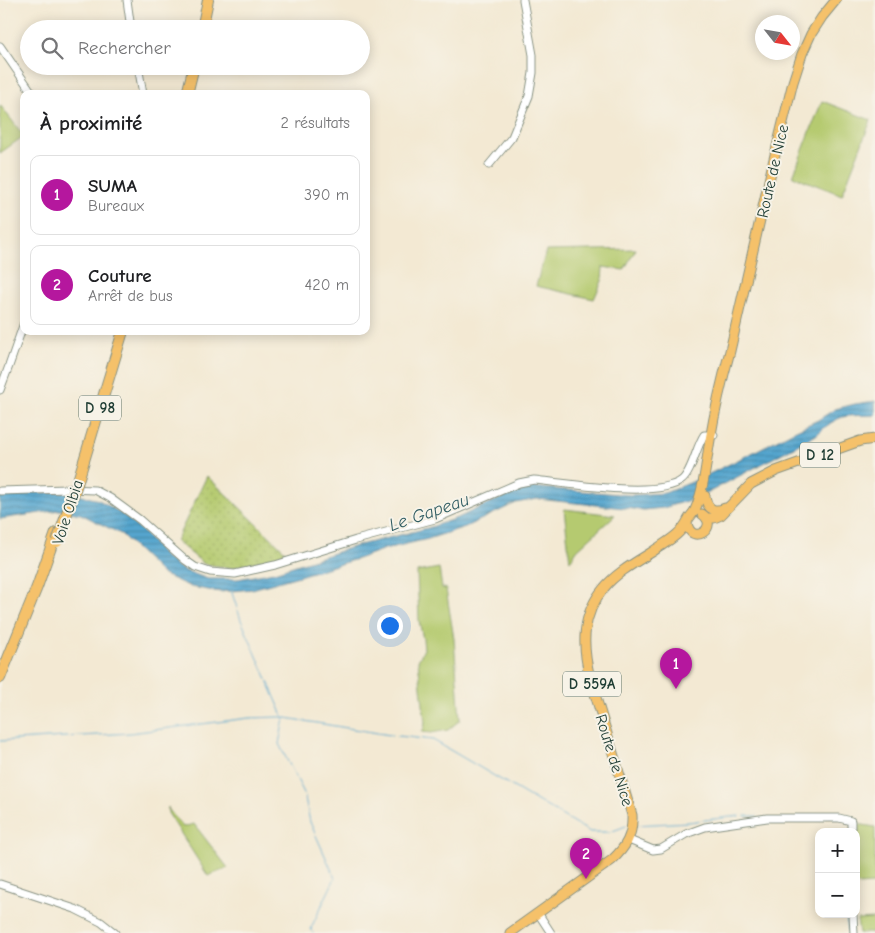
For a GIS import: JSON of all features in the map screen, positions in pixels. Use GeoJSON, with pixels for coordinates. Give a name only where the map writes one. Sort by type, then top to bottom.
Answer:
{"type":"FeatureCollection","features":[{"type":"Feature","properties":{"kind":"highway"},"geometry":{"type":"LineString","coordinates":[[204,20],[208,0]]}},
{"type":"Feature","properties":{"kind":"highway"},"geometry":{"type":"LineString","coordinates":[[209,20],[213,0]]}},
{"type":"Feature","properties":{"kind":"highway"},"geometry":{"type":"LineString","coordinates":[[187,90],[191,75]]}},
{"type":"Feature","properties":{"kind":"highway"},"geometry":{"type":"LineString","coordinates":[[192,90],[196,75]]}},
{"type":"Feature","properties":{"kind":"highway","name":"Voie Olbia"},"geometry":{"type":"LineString","coordinates":[[75,484],[117,335]]}},
{"type":"Feature","properties":{"kind":"highway","name":"Voie Olbia"},"geometry":{"type":"LineString","coordinates":[[0,688],[25,627],[55,542],[122,335]]}},
{"type":"Feature","properties":{"kind":"highway","name":"Voie Olbia"},"geometry":{"type":"LineString","coordinates":[[0,678],[55,542]]}},
{"type":"Feature","properties":{"kind":"main road","name":"Route de Nice"},"geometry":{"type":"LineString","coordinates":[[730,351],[773,163],[799,63],[811,34],[822,16],[836,0]]}},
{"type":"Feature","properties":{"kind":"main road"},"geometry":{"type":"LineString","coordinates":[[708,466],[723,377],[730,351]]}},
{"type":"Feature","properties":{"kind":"main road"},"geometry":{"type":"LineString","coordinates":[[702,498],[687,523],[688,529],[697,535],[705,532],[706,520],[702,507],[702,498],[727,377],[730,351]]}},
{"type":"Feature","properties":{"kind":"main road","name":"D 12"},"geometry":{"type":"LineString","coordinates":[[730,505],[751,484],[766,476],[842,447],[875,439]]}},
{"type":"Feature","properties":{"kind":"main road"},"geometry":{"type":"LineString","coordinates":[[706,520],[725,517],[766,476]]}},
{"type":"Feature","properties":{"kind":"main road"},"geometry":{"type":"LineString","coordinates":[[702,498],[708,507],[712,509],[719,510],[730,505]]}},
{"type":"Feature","properties":{"kind":"main road"},"geometry":{"type":"LineString","coordinates":[[706,520],[721,515],[730,505]]}},
{"type":"Feature","properties":{"kind":"main road"},"geometry":{"type":"LineString","coordinates":[[692,515],[698,513],[706,520]]}},
{"type":"Feature","properties":{"kind":"main road","name":"D 559A"},"geometry":{"type":"LineString","coordinates":[[672,539],[682,531],[687,523]]}},
{"type":"Feature","properties":{"kind":"main road","name":"D 559A"},"geometry":{"type":"LineString","coordinates":[[672,539],[692,533]]}},
{"type":"Feature","properties":{"kind":"main road","name":"Route de Nice"},"geometry":{"type":"LineString","coordinates":[[629,840],[633,825],[632,816],[588,668],[584,645],[586,623],[593,604],[604,588],[626,570],[672,539]]}},
{"type":"Feature","properties":{"kind":"main road"},"geometry":{"type":"LineString","coordinates":[[510,933],[612,860],[629,840]]}},
{"type":"Feature","properties":{"kind":"street"},"geometry":{"type":"LineString","coordinates":[[127,0],[130,20]]}},
{"type":"Feature","properties":{"kind":"street"},"geometry":{"type":"LineString","coordinates":[[489,165],[512,137],[529,96],[533,73],[533,55],[523,0]]}},
{"type":"Feature","properties":{"kind":"street"},"geometry":{"type":"LineString","coordinates":[[0,46],[30,90]]}},
{"type":"Feature","properties":{"kind":"street"},"geometry":{"type":"LineString","coordinates":[[140,75],[142,90]]}},
{"type":"Feature","properties":{"kind":"street"},"geometry":{"type":"LineString","coordinates":[[0,390],[20,335]]}},
{"type":"Feature","properties":{"kind":"street"},"geometry":{"type":"LineString","coordinates":[[0,491],[68,488],[94,490],[110,498],[140,520],[185,560],[195,566],[210,572],[235,574],[274,565],[356,540],[435,519],[518,483],[534,480],[630,490],[671,486],[688,474],[704,435],[713,435]]}},
{"type":"Feature","properties":{"kind":"street"},"geometry":{"type":"LineString","coordinates":[[629,840],[653,850],[705,827],[767,818],[838,818],[851,821],[851,828]]}},
{"type":"Feature","properties":{"kind":"street"},"geometry":{"type":"LineString","coordinates":[[0,884],[75,909],[101,922],[114,933]]}},
{"type":"Feature","properties":{"kind":"street"},"geometry":{"type":"LineString","coordinates":[[538,913],[551,933]]}},
{"type":"Feature","properties":{"kind":"street"},"geometry":{"type":"LineString","coordinates":[[853,918],[854,933]]}},
{"type":"Feature","properties":{"kind":"green space"},"geometry":{"type":"Polygon","coordinates":[[[822,101],[871,120],[842,195],[793,176],[822,101]]]}},
{"type":"Feature","properties":{"kind":"green space"},"geometry":{"type":"Polygon","coordinates":[[[0,105],[20,131],[20,139],[0,153],[0,105]]]}},
{"type":"Feature","properties":{"kind":"green space"},"geometry":{"type":"Polygon","coordinates":[[[636,249],[624,270],[603,267],[602,281],[594,299],[536,286],[546,251],[636,249]]]}},
{"type":"Feature","properties":{"kind":"green space"},"geometry":{"type":"Polygon","coordinates":[[[207,476],[288,554],[232,568],[204,564],[176,541],[207,476]]]}},
{"type":"Feature","properties":{"kind":"green space"},"geometry":{"type":"Polygon","coordinates":[[[564,509],[615,515],[577,550],[570,561],[564,509]]]}},
{"type":"Feature","properties":{"kind":"green space"},"geometry":{"type":"Polygon","coordinates":[[[439,568],[442,588],[446,589],[454,639],[460,720],[448,730],[431,733],[422,732],[425,722],[418,661],[424,649],[419,621],[417,572],[439,568]]]}},
{"type":"Feature","properties":{"kind":"green space"},"geometry":{"type":"Polygon","coordinates":[[[168,807],[183,827],[194,824],[228,868],[208,876],[168,813],[168,807]]]}},
{"type":"Feature","properties":{"kind":"green space"},"geometry":{"type":"Polygon","coordinates":[[[857,824],[875,827],[875,884],[860,885],[860,828],[857,828],[857,824]]]}},
{"type":"Feature","properties":{"kind":"green space"},"geometry":{"type":"Polygon","coordinates":[[[875,919],[875,933],[859,933],[857,920],[875,919]]]}},
{"type":"Feature","properties":{"kind":"water"},"geometry":{"type":"Polygon","coordinates":[[[875,401],[875,415],[847,416],[838,419],[816,435],[693,499],[663,508],[644,510],[537,499],[516,503],[465,527],[252,589],[220,592],[191,587],[162,574],[121,534],[81,514],[60,510],[0,519],[0,495],[66,492],[99,500],[122,514],[143,532],[166,558],[183,570],[208,579],[238,579],[274,572],[356,546],[428,528],[460,517],[530,487],[631,495],[665,493],[748,455],[818,420],[835,409],[875,401]]]}},
{"type":"Feature","properties":{"kind":"waterway"},"geometry":{"type":"LineString","coordinates":[[231,590],[241,620],[284,718],[279,744],[304,793],[310,822],[335,878],[311,928],[313,933]]}},
{"type":"Feature","properties":{"kind":"waterway"},"geometry":{"type":"LineString","coordinates":[[0,741],[130,733],[249,718],[280,717],[433,740],[590,832],[610,832],[626,826]]}},
{"type":"Feature","properties":{"kind":"waterway"},"geometry":{"type":"LineString","coordinates":[[821,815],[841,814],[849,817]]}},
{"type":"Feature","properties":{"kind":"waterway"},"geometry":{"type":"LineString","coordinates":[[636,825],[688,822],[739,816]]}},
{"type":"Feature","properties":{"kind":"waterway"},"geometry":{"type":"LineString","coordinates":[[745,816],[757,816]]}},
{"type":"Feature","properties":{"kind":"waterway"},"geometry":{"type":"LineString","coordinates":[[846,918],[848,933]]}},
{"type":"Feature","properties":{"kind":"place","name":"SUMA"},"geometry":{"type":"Point","coordinates":[676,689]}},
{"type":"Feature","properties":{"kind":"place","name":"Couture"},"geometry":{"type":"Point","coordinates":[586,879]}},
{"type":"Feature","properties":{"kind":"water label","name":"Le Gapeau"},"geometry":{"type":"Point","coordinates":[429,512]}}]}
